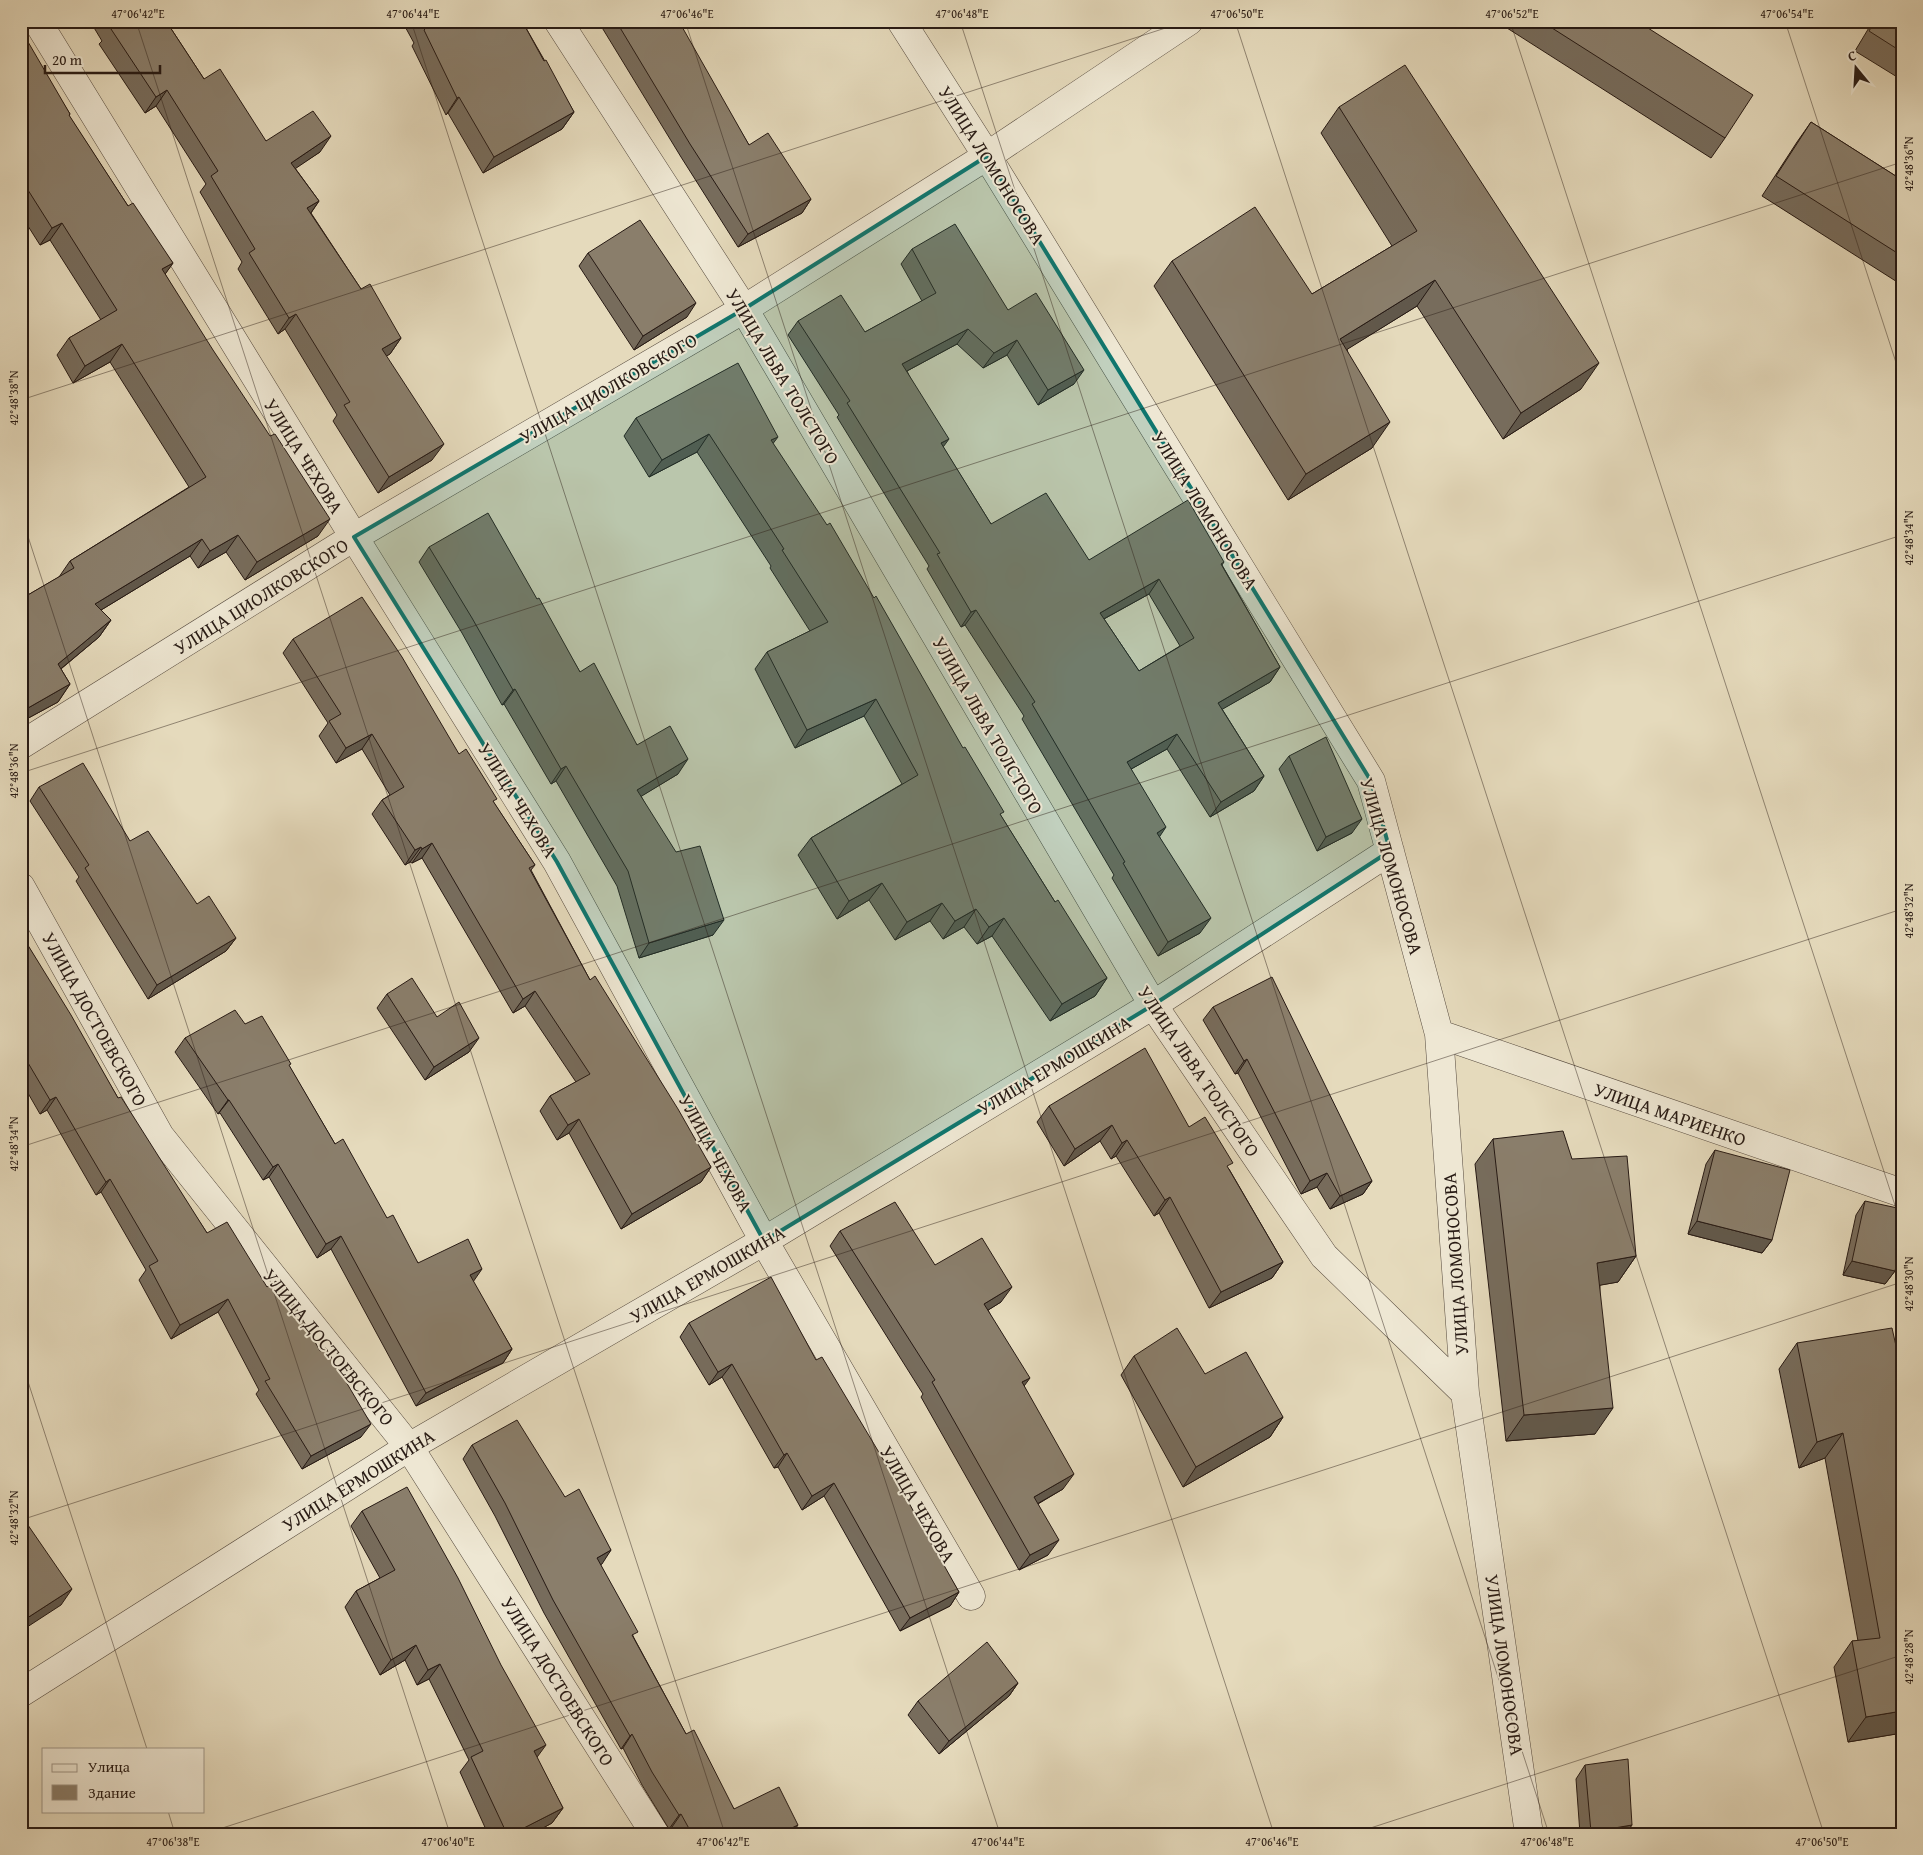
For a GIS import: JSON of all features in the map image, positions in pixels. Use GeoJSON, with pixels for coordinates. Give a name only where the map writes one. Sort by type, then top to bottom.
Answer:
{"type":"FeatureCollection","features":[{"type":"Feature","properties":{"kind":"street","name":"УЛИЦА ЧЕХОВА"},"geometry":{"type":"LineString","coordinates":[[37,21],[354,537],[557,862],[764,1241],[970,1596]]}},
{"type":"Feature","properties":{"kind":"street","name":"УЛИЦА ЛЬВА ТОЛСТОГО"},"geometry":{"type":"LineString","coordinates":[[558,21],[744,309],[1153,1005],[1324,1256],[1465,1393]]}},
{"type":"Feature","properties":{"kind":"street","name":"УЛИЦА ЛОМОНОСОВА"},"geometry":{"type":"LineString","coordinates":[[901,21],[987,156],[1371,781],[1439,1034],[1465,1393],[1529,1834]]}},
{"type":"Feature","properties":{"kind":"street","name":"УЛИЦА ЦИОЛКОВСКОГО"},"geometry":{"type":"LineString","coordinates":[[21,745],[354,537],[744,309],[987,156],[1189,21]]}},
{"type":"Feature","properties":{"kind":"street","name":"УЛИЦА ЕРМОШКИНА"},"geometry":{"type":"LineString","coordinates":[[21,1693],[409,1447],[764,1241],[1153,1005],[1390,851]]}},
{"type":"Feature","properties":{"kind":"street","name":"УЛИЦА ДОСТОЕВСКОГО"},"geometry":{"type":"LineString","coordinates":[[21,887],[160,1136],[409,1447],[655,1834]]}},
{"type":"Feature","properties":{"kind":"street","name":"УЛИЦА МАРИЕНКО"},"geometry":{"type":"LineString","coordinates":[[1439,1034],[1902,1193]]}},
{"type":"Feature","properties":{"kind":"highlighted area"},"geometry":{"type":"Polygon","coordinates":[[[987,156],[1371,781],[1390,851],[1153,1005],[764,1241],[557,862],[354,537],[744,309],[987,156]]]}},
{"type":"Feature","properties":{"kind":"building"},"geometry":{"type":"Polygon","coordinates":[[[111,21],[166,21],[204,79],[220,69],[266,141],[313,111],[331,136],[291,163],[319,201],[307,208],[361,289],[370,284],[401,338],[382,349],[444,444],[389,477],[344,405],[350,402],[296,314],[289,318],[249,253],[255,249],[211,176],[218,171],[167,90],[156,97],[111,29],[114,26],[111,21]]]}},
{"type":"Feature","properties":{"kind":"building"},"geometry":{"type":"Polygon","coordinates":[[[423,21],[522,21],[574,112],[494,157],[459,97],[457,98],[424,30],[426,28],[423,21]]]}},
{"type":"Feature","properties":{"kind":"building"},"geometry":{"type":"Polygon","coordinates":[[[616,21],[675,21],[678,27],[681,25],[749,145],[768,133],[811,199],[748,234],[690,144],[616,21]]]}},
{"type":"Feature","properties":{"kind":"building"},"geometry":{"type":"Polygon","coordinates":[[[1541,21],[1637,21],[1753,95],[1725,138],[1541,21]]]}},
{"type":"Feature","properties":{"kind":"building"},"geometry":{"type":"Polygon","coordinates":[[[1875,21],[1902,21],[1902,52],[1869,31],[1875,21]]]}},
{"type":"Feature","properties":{"kind":"building"},"geometry":{"type":"Polygon","coordinates":[[[24,35],[69,115],[128,206],[133,203],[173,263],[162,269],[213,350],[270,436],[275,434],[330,519],[257,562],[238,535],[210,551],[202,539],[95,604],[111,620],[58,664],[70,684],[28,708],[21,697],[21,599],[74,568],[70,561],[206,477],[122,344],[85,366],[69,338],[117,310],[62,223],[52,228],[21,179],[21,36],[24,35]]]}},
{"type":"Feature","properties":{"kind":"building"},"geometry":{"type":"Polygon","coordinates":[[[1405,65],[1599,363],[1521,413],[1435,280],[1340,339],[1390,422],[1306,474],[1172,261],[1255,207],[1312,294],[1417,231],[1339,107],[1405,65]]]}},
{"type":"Feature","properties":{"kind":"building"},"geometry":{"type":"Polygon","coordinates":[[[1811,122],[1902,180],[1902,256],[1776,176],[1811,122]]]}},
{"type":"Feature","properties":{"kind":"building"},"geometry":{"type":"Polygon","coordinates":[[[640,220],[696,303],[643,336],[588,253],[640,220]]]}},
{"type":"Feature","properties":{"kind":"building"},"geometry":{"type":"Polygon","coordinates":[[[955,224],[1008,310],[1036,293],[1084,370],[1048,390],[1017,340],[994,353],[968,329],[902,364],[949,439],[941,443],[991,524],[1046,493],[1089,560],[1188,500],[1224,562],[1221,564],[1280,667],[1218,703],[1264,776],[1221,802],[1177,734],[1127,762],[1166,827],[1157,833],[1211,918],[1168,942],[1123,863],[1125,862],[1032,704],[1035,702],[976,610],[971,612],[937,554],[940,553],[847,403],[850,401],[798,321],[841,295],[865,332],[936,293],[912,249],[955,224]],[[1159,579],[1100,613],[1139,671],[1194,638],[1159,579]]]}},
{"type":"Feature","properties":{"kind":"building"},"geometry":{"type":"Polygon","coordinates":[[[738,363],[778,437],[771,440],[827,525],[830,523],[874,598],[876,596],[963,748],[965,747],[1004,812],[1000,814],[1055,902],[1058,900],[1107,978],[1062,1004],[1004,918],[989,927],[976,909],[955,921],[942,903],[907,922],[882,883],[849,901],[811,838],[918,775],[876,699],[807,730],[767,652],[828,622],[782,550],[784,549],[709,434],[662,460],[636,418],[738,363]]]}},
{"type":"Feature","properties":{"kind":"building"},"geometry":{"type":"Polygon","coordinates":[[[488,513],[537,599],[539,598],[580,672],[594,663],[637,745],[670,726],[688,759],[637,790],[676,852],[700,846],[724,920],[649,943],[628,871],[566,766],[561,769],[429,547],[488,513]]]}},
{"type":"Feature","properties":{"kind":"building"},"geometry":{"type":"Polygon","coordinates":[[[362,597],[402,657],[459,754],[466,749],[497,799],[493,801],[535,865],[529,868],[590,980],[595,976],[678,1109],[711,1167],[632,1214],[579,1119],[568,1125],[550,1096],[590,1074],[535,991],[523,999],[432,843],[422,849],[421,847],[415,850],[382,800],[404,787],[372,734],[346,748],[329,721],[341,714],[293,639],[362,597]]]}},
{"type":"Feature","properties":{"kind":"building"},"geometry":{"type":"Polygon","coordinates":[[[1326,737],[1362,819],[1326,837],[1289,756],[1326,737]]]}},
{"type":"Feature","properties":{"kind":"building"},"geometry":{"type":"Polygon","coordinates":[[[83,763],[130,841],[148,831],[197,904],[209,896],[236,938],[157,985],[85,868],[89,865],[39,787],[83,763]]]}},
{"type":"Feature","properties":{"kind":"building"},"geometry":{"type":"Polygon","coordinates":[[[21,934],[71,1015],[118,1098],[121,1097],[207,1233],[227,1222],[267,1287],[276,1281],[294,1304],[320,1351],[326,1348],[371,1424],[311,1456],[265,1381],[270,1379],[228,1299],[180,1325],[149,1266],[158,1261],[110,1179],[106,1182],[56,1097],[50,1100],[21,1051],[21,934]]]}},
{"type":"Feature","properties":{"kind":"building"},"geometry":{"type":"Polygon","coordinates":[[[1272,977],[1372,1181],[1340,1196],[1327,1173],[1310,1181],[1247,1059],[1244,1061],[1213,1007],[1272,977]]]}},
{"type":"Feature","properties":{"kind":"building"},"geometry":{"type":"Polygon","coordinates":[[[412,978],[437,1017],[459,1002],[479,1038],[434,1067],[387,994],[412,978]]]}},
{"type":"Feature","properties":{"kind":"building"},"geometry":{"type":"Polygon","coordinates":[[[235,1010],[245,1024],[262,1016],[335,1144],[343,1139],[387,1218],[393,1215],[418,1263],[468,1239],[482,1269],[470,1275],[512,1349],[426,1393],[341,1236],[326,1244],[278,1164],[273,1167],[185,1038],[235,1010]]]}},
{"type":"Feature","properties":{"kind":"building"},"geometry":{"type":"Polygon","coordinates":[[[1145,1048],[1189,1127],[1205,1117],[1233,1163],[1227,1166],[1283,1262],[1221,1292],[1170,1197],[1165,1200],[1127,1140],[1122,1143],[1112,1125],[1075,1149],[1049,1106],[1145,1048]]]}},
{"type":"Feature","properties":{"kind":"building"},"geometry":{"type":"Polygon","coordinates":[[[1563,1131],[1572,1159],[1627,1156],[1636,1256],[1597,1263],[1613,1408],[1524,1415],[1493,1139],[1563,1131]]]}},
{"type":"Feature","properties":{"kind":"building"},"geometry":{"type":"Polygon","coordinates":[[[1715,1150],[1790,1170],[1772,1240],[1697,1221],[1715,1150]]]}},
{"type":"Feature","properties":{"kind":"building"},"geometry":{"type":"Polygon","coordinates":[[[1865,1201],[1902,1209],[1902,1240],[1895,1271],[1852,1261],[1865,1201]]]}},
{"type":"Feature","properties":{"kind":"building"},"geometry":{"type":"Polygon","coordinates":[[[895,1202],[935,1265],[982,1238],[1012,1287],[984,1304],[1030,1378],[1022,1382],[1074,1474],[1034,1497],[1059,1540],[1030,1555],[932,1382],[935,1380],[840,1231],[895,1202]]]}},
{"type":"Feature","properties":{"kind":"building"},"geometry":{"type":"Polygon","coordinates":[[[771,1277],[816,1360],[822,1357],[905,1496],[959,1592],[910,1618],[834,1483],[812,1496],[787,1453],[784,1455],[732,1364],[718,1372],[689,1323],[771,1277]]]}},
{"type":"Feature","properties":{"kind":"building"},"geometry":{"type":"Polygon","coordinates":[[[1177,1328],[1205,1374],[1246,1352],[1283,1417],[1196,1467],[1134,1356],[1177,1328]]]}},
{"type":"Feature","properties":{"kind":"building"},"geometry":{"type":"Polygon","coordinates":[[[1892,1328],[1902,1373],[1902,1711],[1866,1717],[1852,1641],[1880,1638],[1843,1433],[1817,1442],[1797,1343],[1892,1328]]]}},
{"type":"Feature","properties":{"kind":"building"},"geometry":{"type":"Polygon","coordinates":[[[517,1420],[565,1497],[579,1489],[611,1550],[597,1558],[638,1632],[632,1635],[686,1734],[694,1730],[734,1809],[779,1787],[798,1825],[779,1834],[692,1834],[681,1814],[679,1815],[652,1772],[632,1734],[630,1736],[553,1600],[505,1503],[472,1445],[517,1420]]]}},
{"type":"Feature","properties":{"kind":"building"},"geometry":{"type":"Polygon","coordinates":[[[407,1487],[458,1578],[501,1665],[546,1745],[534,1751],[563,1808],[512,1834],[507,1834],[471,1757],[483,1751],[440,1664],[428,1670],[416,1645],[391,1660],[356,1591],[395,1570],[362,1511],[407,1487]]]}},
{"type":"Feature","properties":{"kind":"building"},"geometry":{"type":"Polygon","coordinates":[[[21,1515],[72,1589],[21,1622],[21,1515]]]}},
{"type":"Feature","properties":{"kind":"building"},"geometry":{"type":"Polygon","coordinates":[[[987,1642],[1018,1683],[949,1741],[918,1701],[987,1642]]]}},
{"type":"Feature","properties":{"kind":"building"},"geometry":{"type":"Polygon","coordinates":[[[1628,1759],[1632,1825],[1591,1832],[1585,1765],[1628,1759]]]}}]}
